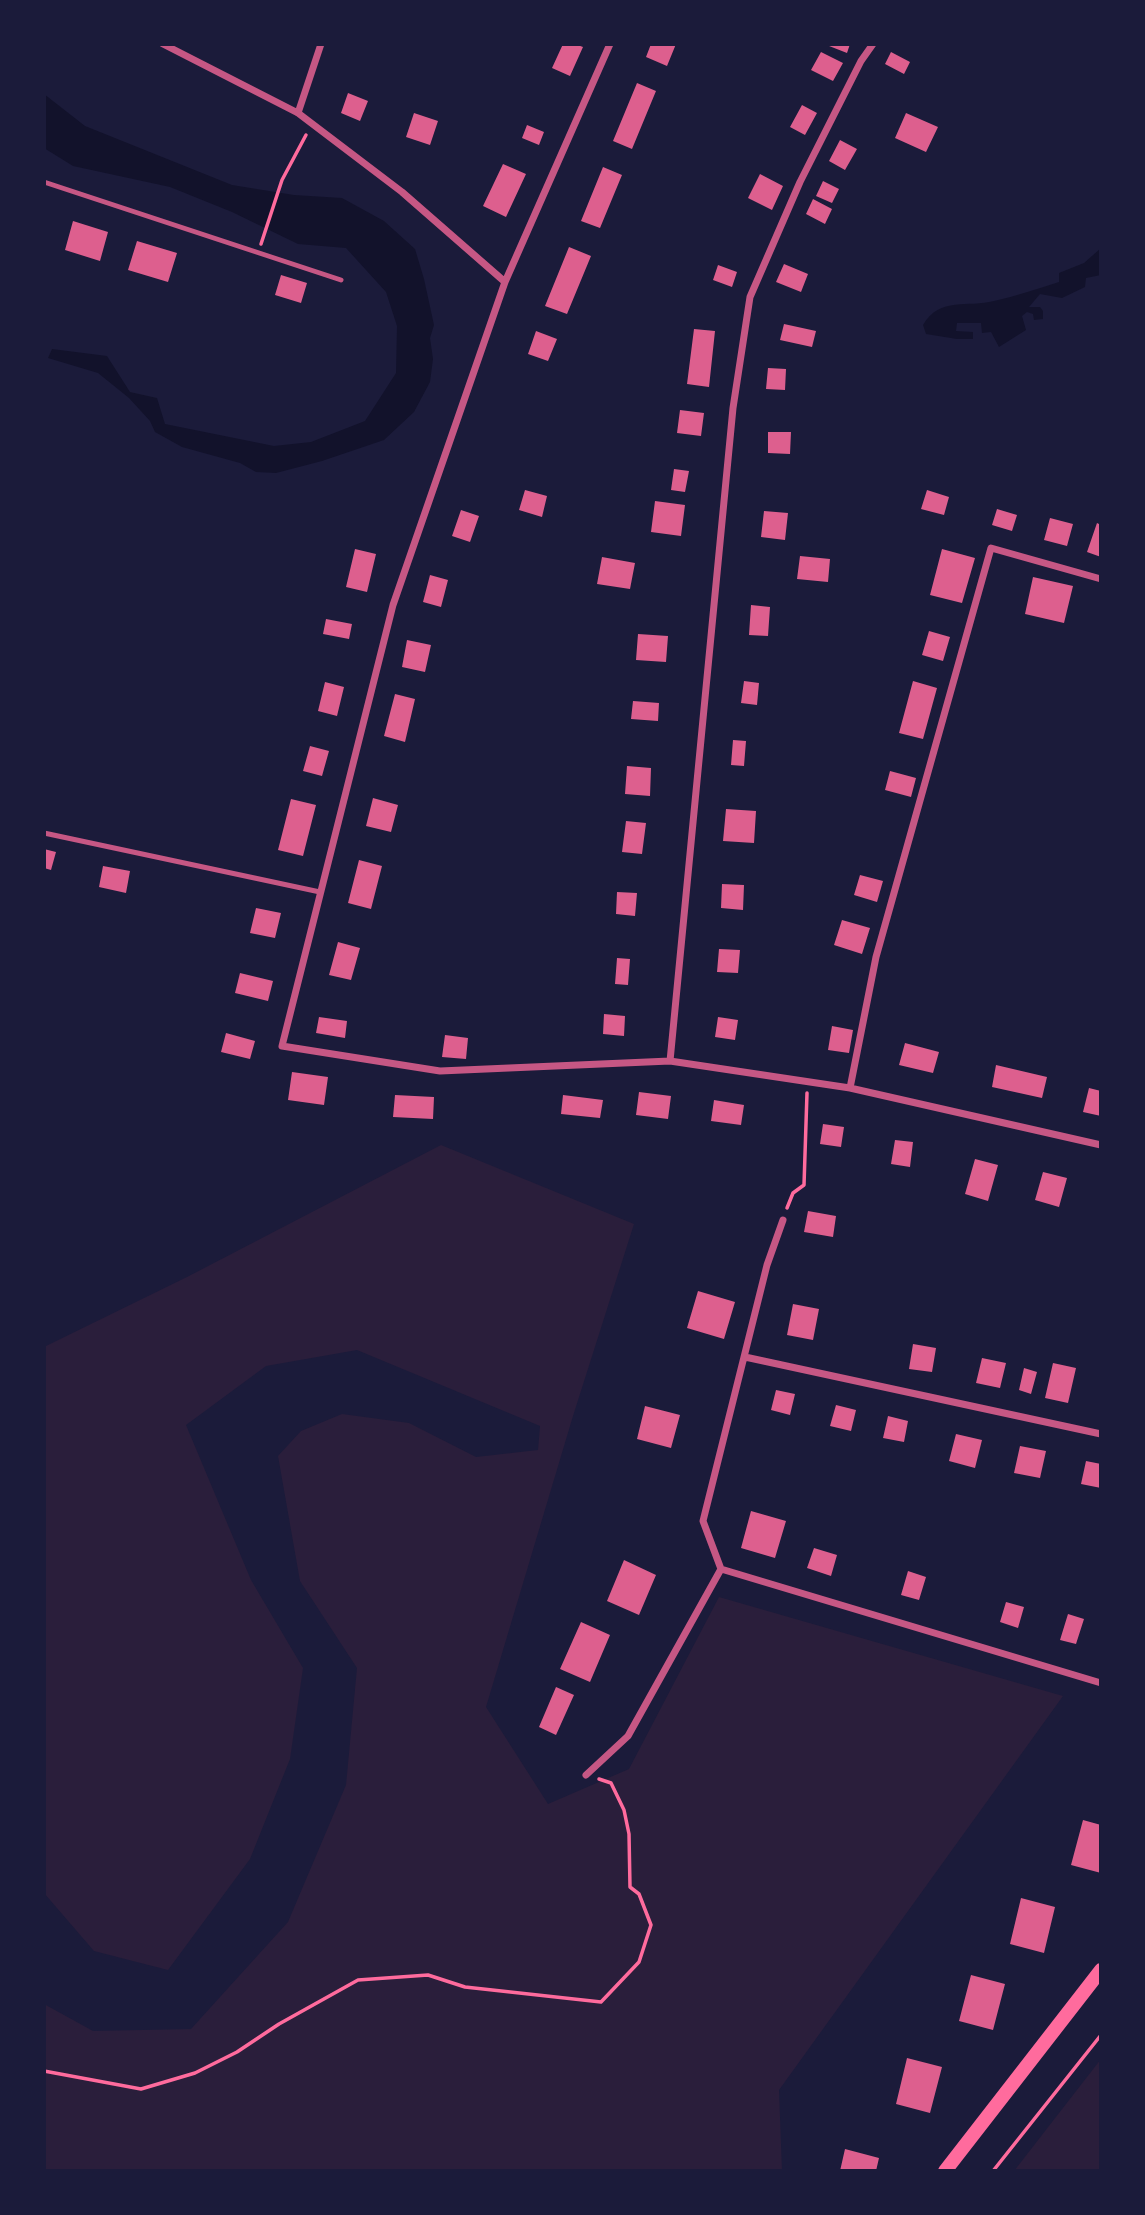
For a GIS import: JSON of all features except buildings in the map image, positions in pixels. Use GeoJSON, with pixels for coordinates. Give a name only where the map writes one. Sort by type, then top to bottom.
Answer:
{"type":"FeatureCollection","features":[{"type":"Feature","properties":{"kind":"main road"},"geometry":{"type":"LineString","coordinates":[[945,2171],[1101,1970]]}},
{"type":"Feature","properties":{"kind":"street"},"geometry":{"type":"LineString","coordinates":[[163,44],[298,113],[401,192],[505,282]]}},
{"type":"Feature","properties":{"kind":"street"},"geometry":{"type":"LineString","coordinates":[[298,113],[321,44]]}},
{"type":"Feature","properties":{"kind":"street"},"geometry":{"type":"LineString","coordinates":[[610,44],[505,282],[393,605],[282,1046],[440,1071],[670,1061],[850,1088],[1101,1145]]}},
{"type":"Feature","properties":{"kind":"street"},"geometry":{"type":"LineString","coordinates":[[670,1061],[733,408],[750,297],[800,182],[861,61],[873,44]]}},
{"type":"Feature","properties":{"kind":"street"},"geometry":{"type":"LineString","coordinates":[[850,1088],[876,957],[991,548],[1101,579]]}},
{"type":"Feature","properties":{"kind":"street"},"geometry":{"type":"LineString","coordinates":[[586,1775],[628,1736],[721,1569],[704,1521],[767,1265],[783,1220]]}},
{"type":"Feature","properties":{"kind":"street"},"geometry":{"type":"LineString","coordinates":[[745,1357],[1101,1434]]}},
{"type":"Feature","properties":{"kind":"street"},"geometry":{"type":"LineString","coordinates":[[721,1569],[1101,1683]]}},
{"type":"Feature","properties":{"kind":"lane"},"geometry":{"type":"LineString","coordinates":[[44,181],[341,280]]}},
{"type":"Feature","properties":{"kind":"lane"},"geometry":{"type":"LineString","coordinates":[[44,833],[320,892]]}},
{"type":"Feature","properties":{"kind":"path"},"geometry":{"type":"LineString","coordinates":[[263,238],[282,180],[312,124]]}},
{"type":"Feature","properties":{"kind":"path"},"geometry":{"type":"LineString","coordinates":[[783,1220],[793,1193],[804,1185],[808,1081]]}},
{"type":"Feature","properties":{"kind":"path"},"geometry":{"type":"LineString","coordinates":[[44,2071],[141,2089],[195,2073],[237,2052],[279,2024],[358,1980],[428,1975],[465,1987],[601,2002],[639,1962],[651,1925],[639,1894],[629,1887],[629,1834],[624,1810],[611,1783],[586,1775]]}},
{"type":"Feature","properties":{"kind":"path"},"geometry":{"type":"LineString","coordinates":[[993,2171],[1101,2035]]}},
{"type":"Feature","properties":{"kind":"shaded area"},"geometry":{"type":"Polygon","coordinates":[[[44,94],[85,126],[232,185],[294,195],[342,198],[384,221],[415,249],[434,325],[430,338],[433,359],[430,382],[414,412],[384,440],[276,473],[256,472],[240,463],[182,447],[155,432],[150,421],[129,398],[98,373],[48,358],[52,349],[107,356],[130,392],[157,398],[165,424],[274,446],[311,442],[365,421],[396,373],[397,326],[386,292],[346,248],[298,244],[232,212],[170,187],[73,166],[44,148],[44,94]]]}},
{"type":"Feature","properties":{"kind":"shaded area"},"geometry":{"type":"Polygon","coordinates":[[[1101,248],[1101,275],[1086,278],[1085,287],[1062,298],[1040,294],[1029,307],[1040,307],[1043,319],[1034,320],[1033,314],[1027,312],[1022,316],[1026,330],[999,347],[991,332],[982,333],[981,323],[957,323],[956,331],[973,332],[973,339],[926,334],[923,325],[938,310],[955,305],[994,301],[1059,282],[1059,273],[1084,263],[1101,248]]]}},
{"type":"Feature","properties":{"kind":"shaded area"},"geometry":{"type":"Polygon","coordinates":[[[441,1145],[634,1224],[486,1707],[548,1804],[629,1769],[719,1597],[1063,1696],[779,2090],[782,2171],[44,2171],[44,2004],[93,2031],[191,2029],[288,1922],[346,1785],[357,1668],[300,1581],[278,1456],[301,1431],[342,1414],[409,1423],[476,1457],[538,1450],[540,1426],[357,1350],[266,1366],[186,1425],[251,1580],[303,1668],[290,1759],[250,1859],[168,1970],[94,1951],[44,1893],[44,1347],[187,1277],[441,1145]]]}},
{"type":"Feature","properties":{"kind":"shaded area"},"geometry":{"type":"Polygon","coordinates":[[[1101,2059],[1101,2171],[1014,2171],[1101,2059]]]}}]}
